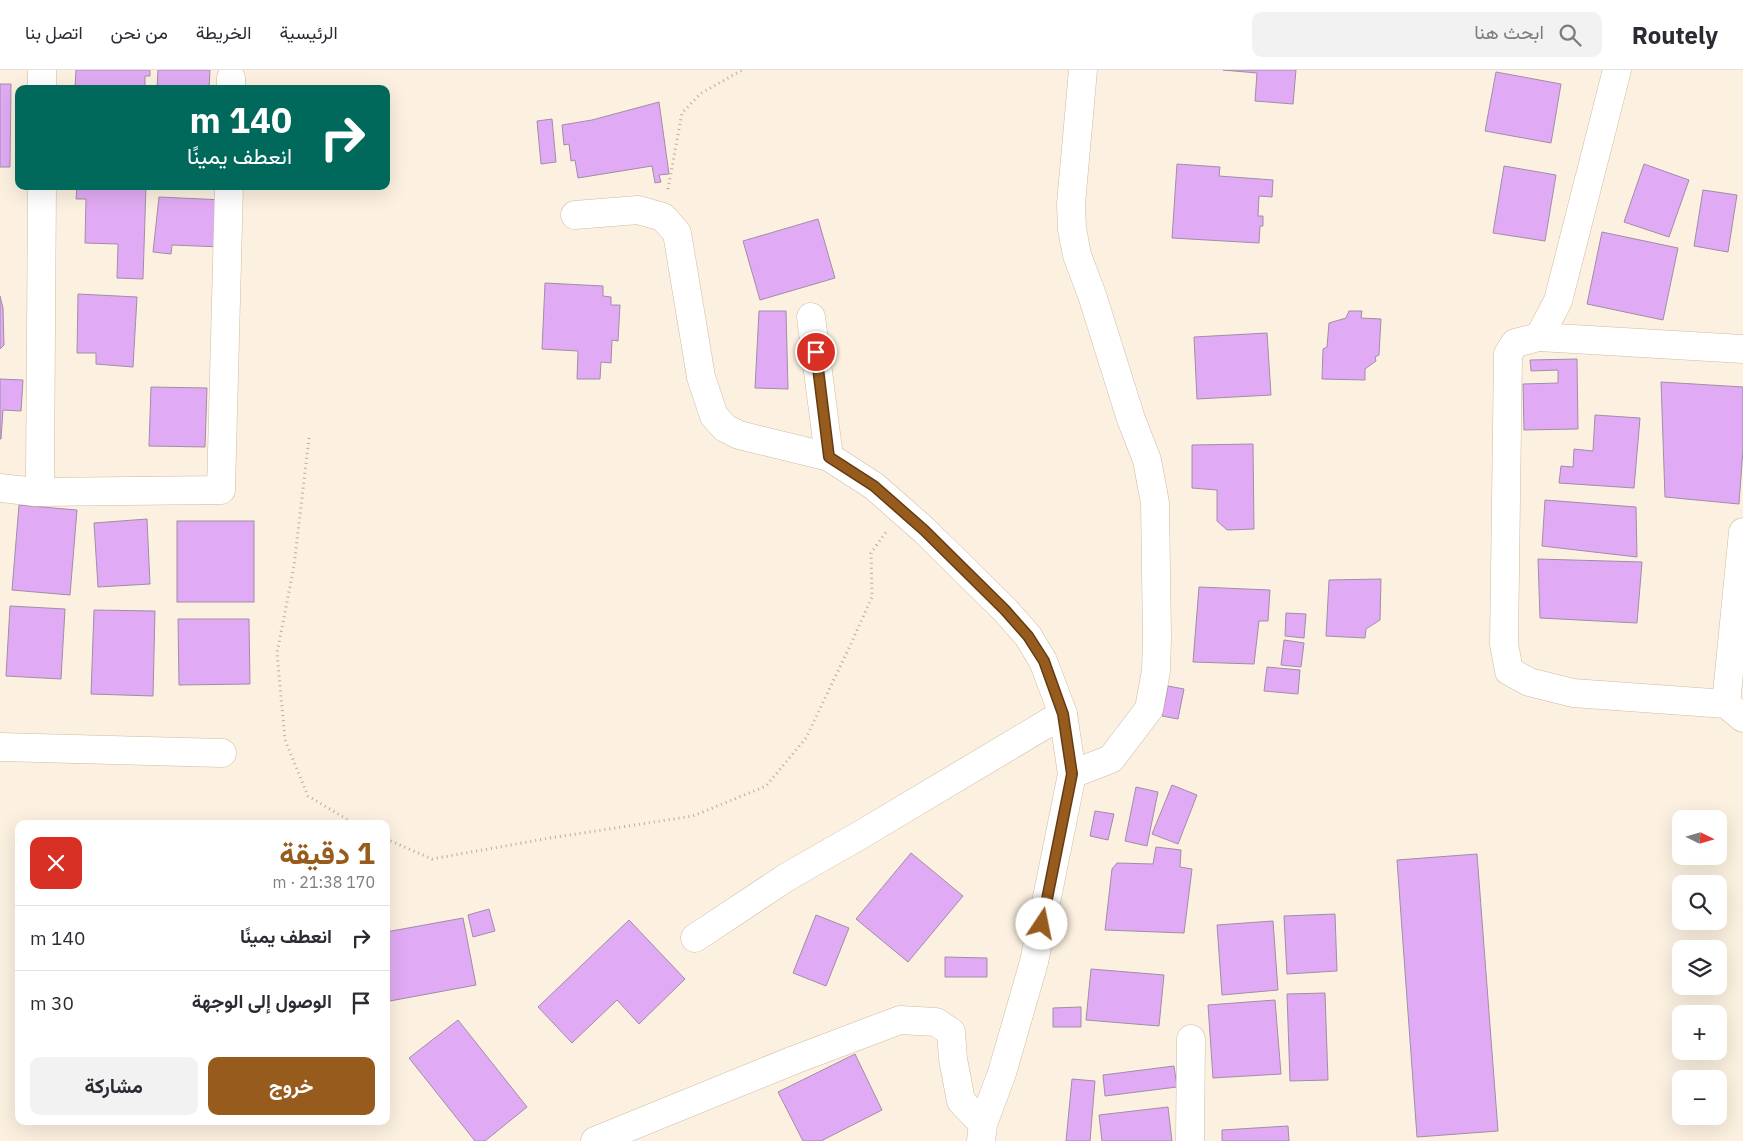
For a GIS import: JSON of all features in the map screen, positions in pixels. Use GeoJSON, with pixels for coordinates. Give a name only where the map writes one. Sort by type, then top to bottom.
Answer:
{"type":"FeatureCollection","features":[{"type":"Feature","properties":{"kind":"street"},"geometry":{"type":"LineString","coordinates":[[42,70],[42,85]]}},
{"type":"Feature","properties":{"kind":"street"},"geometry":{"type":"LineString","coordinates":[[1072,774],[1111,760],[1148,709],[1156,671],[1158,638],[1155,503],[1146,460],[1077,255],[1072,229],[1071,204],[1083,70]]}},
{"type":"Feature","properties":{"kind":"street"},"geometry":{"type":"LineString","coordinates":[[1539,337],[1558,301],[1617,70]]}},
{"type":"Feature","properties":{"kind":"street"},"geometry":{"type":"LineString","coordinates":[[36,492],[40,479],[42,190]]}},
{"type":"Feature","properties":{"kind":"street"},"geometry":{"type":"LineString","coordinates":[[0,488],[36,492],[221,490],[229,190]]}},
{"type":"Feature","properties":{"kind":"street"},"geometry":{"type":"LineString","coordinates":[[575,215],[638,210],[663,217],[677,234],[701,377],[714,416],[725,428],[739,435],[829,457],[874,486],[902,510],[1005,610],[1028,636],[1044,661],[1063,714],[1072,774],[1034,962],[1002,1073],[982,1132]]}},
{"type":"Feature","properties":{"kind":"street"},"geometry":{"type":"LineString","coordinates":[[811,317],[829,457]]}},
{"type":"Feature","properties":{"kind":"street"},"geometry":{"type":"LineString","coordinates":[[1743,349],[1539,337],[1515,343],[1508,354],[1504,644],[1509,671],[1529,682],[1573,694],[1734,711],[1743,532]]}},
{"type":"Feature","properties":{"kind":"street"},"geometry":{"type":"LineString","coordinates":[[695,938],[787,877],[1063,714]]}},
{"type":"Feature","properties":{"kind":"street"},"geometry":{"type":"LineString","coordinates":[[0,746],[222,753]]}},
{"type":"Feature","properties":{"kind":"street"},"geometry":{"type":"LineString","coordinates":[[595,1141],[794,1060],[900,1020],[936,1022],[951,1032],[953,1059],[961,1101],[982,1132]]}},
{"type":"Feature","properties":{"kind":"street"},"geometry":{"type":"LineString","coordinates":[[1190,1141],[1191,1039]]}},
{"type":"Feature","properties":{"kind":"path"},"geometry":{"type":"LineString","coordinates":[[663,217],[682,112],[700,94],[742,70]]}},
{"type":"Feature","properties":{"kind":"path"},"geometry":{"type":"LineString","coordinates":[[309,438],[294,566],[277,653],[285,740],[308,796],[347,820]]}},
{"type":"Feature","properties":{"kind":"path"},"geometry":{"type":"LineString","coordinates":[[390,841],[432,860],[550,838],[693,816],[766,786],[806,738],[872,597],[871,553],[902,510]]}},
{"type":"Feature","properties":{"kind":"building"},"geometry":{"type":"Polygon","coordinates":[[[76,70],[150,70],[150,76],[145,76],[145,85],[75,85],[76,70]]]}},
{"type":"Feature","properties":{"kind":"building"},"geometry":{"type":"Polygon","coordinates":[[[158,70],[210,70],[209,85],[157,85],[158,70]]]}},
{"type":"Feature","properties":{"kind":"building"},"geometry":{"type":"Polygon","coordinates":[[[1223,70],[1296,70],[1293,104],[1255,101],[1257,73],[1223,70]]]}},
{"type":"Feature","properties":{"kind":"building"},"geometry":{"type":"Polygon","coordinates":[[[1496,72],[1561,84],[1551,143],[1485,131],[1496,72]]]}},
{"type":"Feature","properties":{"kind":"building"},"geometry":{"type":"Polygon","coordinates":[[[0,84],[11,84],[10,167],[0,167],[0,84]]]}},
{"type":"Feature","properties":{"kind":"building"},"geometry":{"type":"Polygon","coordinates":[[[659,102],[669,174],[659,175],[661,182],[655,183],[652,166],[578,178],[575,160],[571,161],[569,144],[564,145],[562,125],[592,120],[659,102]]]}},
{"type":"Feature","properties":{"kind":"building"},"geometry":{"type":"Polygon","coordinates":[[[552,119],[556,162],[541,164],[537,121],[552,119]]]}},
{"type":"Feature","properties":{"kind":"building"},"geometry":{"type":"Polygon","coordinates":[[[1177,164],[1220,167],[1219,176],[1273,180],[1272,197],[1259,196],[1258,216],[1263,216],[1263,226],[1260,226],[1259,243],[1172,238],[1177,164]]]}},
{"type":"Feature","properties":{"kind":"building"},"geometry":{"type":"Polygon","coordinates":[[[1644,164],[1689,180],[1669,237],[1624,222],[1644,164]]]}},
{"type":"Feature","properties":{"kind":"building"},"geometry":{"type":"Polygon","coordinates":[[[1504,166],[1556,175],[1545,241],[1493,233],[1504,166]]]}},
{"type":"Feature","properties":{"kind":"building"},"geometry":{"type":"Polygon","coordinates":[[[77,190],[146,190],[143,279],[117,278],[118,244],[85,243],[86,199],[76,199],[77,190]]]}},
{"type":"Feature","properties":{"kind":"building"},"geometry":{"type":"Polygon","coordinates":[[[1703,190],[1737,195],[1728,252],[1694,246],[1703,190]]]}},
{"type":"Feature","properties":{"kind":"building"},"geometry":{"type":"Polygon","coordinates":[[[159,197],[224,200],[222,247],[172,245],[171,254],[153,252],[159,197]]]}},
{"type":"Feature","properties":{"kind":"building"},"geometry":{"type":"Polygon","coordinates":[[[818,219],[835,278],[760,300],[743,241],[818,219]]]}},
{"type":"Feature","properties":{"kind":"building"},"geometry":{"type":"Polygon","coordinates":[[[1602,232],[1678,248],[1663,320],[1587,304],[1602,232]]]}},
{"type":"Feature","properties":{"kind":"building"},"geometry":{"type":"Polygon","coordinates":[[[545,283],[603,286],[603,296],[611,297],[611,305],[620,305],[618,341],[612,340],[611,363],[601,362],[600,379],[577,379],[578,351],[542,349],[545,283]]]}},
{"type":"Feature","properties":{"kind":"building"},"geometry":{"type":"Polygon","coordinates":[[[78,294],[137,297],[133,367],[96,364],[96,353],[77,353],[78,294]]]}},
{"type":"Feature","properties":{"kind":"building"},"geometry":{"type":"Polygon","coordinates":[[[0,296],[3,308],[4,345],[0,349],[0,296]]]}},
{"type":"Feature","properties":{"kind":"building"},"geometry":{"type":"Polygon","coordinates":[[[759,311],[786,311],[788,389],[755,388],[759,311]]]}},
{"type":"Feature","properties":{"kind":"building"},"geometry":{"type":"Polygon","coordinates":[[[1349,311],[1362,311],[1361,318],[1381,319],[1379,355],[1375,357],[1376,361],[1365,369],[1365,380],[1322,379],[1323,349],[1327,347],[1329,323],[1346,318],[1349,311]]]}},
{"type":"Feature","properties":{"kind":"building"},"geometry":{"type":"Polygon","coordinates":[[[1267,333],[1271,395],[1197,399],[1194,337],[1267,333]]]}},
{"type":"Feature","properties":{"kind":"building"},"geometry":{"type":"Polygon","coordinates":[[[1577,359],[1578,429],[1524,430],[1523,384],[1558,383],[1558,370],[1531,371],[1530,360],[1577,359]]]}},
{"type":"Feature","properties":{"kind":"building"},"geometry":{"type":"Polygon","coordinates":[[[0,379],[23,380],[21,411],[3,410],[1,439],[0,439],[0,379]]]}},
{"type":"Feature","properties":{"kind":"building"},"geometry":{"type":"Polygon","coordinates":[[[1661,382],[1743,387],[1743,449],[1739,504],[1665,497],[1661,382]]]}},
{"type":"Feature","properties":{"kind":"building"},"geometry":{"type":"Polygon","coordinates":[[[151,387],[207,388],[205,447],[149,446],[151,387]]]}},
{"type":"Feature","properties":{"kind":"building"},"geometry":{"type":"Polygon","coordinates":[[[1595,415],[1640,418],[1634,488],[1559,483],[1561,466],[1573,467],[1574,449],[1593,451],[1595,415]]]}},
{"type":"Feature","properties":{"kind":"building"},"geometry":{"type":"Polygon","coordinates":[[[1253,444],[1254,529],[1227,530],[1217,521],[1217,490],[1192,488],[1192,445],[1253,444]]]}},
{"type":"Feature","properties":{"kind":"building"},"geometry":{"type":"Polygon","coordinates":[[[1545,500],[1636,507],[1637,557],[1542,546],[1545,500]]]}},
{"type":"Feature","properties":{"kind":"building"},"geometry":{"type":"Polygon","coordinates":[[[19,505],[77,510],[70,595],[12,590],[19,505]]]}},
{"type":"Feature","properties":{"kind":"building"},"geometry":{"type":"Polygon","coordinates":[[[147,519],[150,584],[98,587],[94,523],[147,519]]]}},
{"type":"Feature","properties":{"kind":"building"},"geometry":{"type":"Polygon","coordinates":[[[177,521],[254,521],[254,602],[177,602],[177,521]]]}},
{"type":"Feature","properties":{"kind":"building"},"geometry":{"type":"Polygon","coordinates":[[[1538,559],[1642,562],[1637,623],[1540,618],[1538,559]]]}},
{"type":"Feature","properties":{"kind":"building"},"geometry":{"type":"Polygon","coordinates":[[[1381,579],[1380,620],[1366,629],[1365,638],[1326,636],[1329,580],[1381,579]]]}},
{"type":"Feature","properties":{"kind":"building"},"geometry":{"type":"Polygon","coordinates":[[[1199,587],[1270,590],[1268,621],[1259,621],[1254,664],[1193,662],[1199,587]]]}},
{"type":"Feature","properties":{"kind":"building"},"geometry":{"type":"Polygon","coordinates":[[[10,606],[65,609],[61,679],[6,676],[10,606]]]}},
{"type":"Feature","properties":{"kind":"building"},"geometry":{"type":"Polygon","coordinates":[[[94,610],[155,611],[153,696],[91,694],[94,610]]]}},
{"type":"Feature","properties":{"kind":"building"},"geometry":{"type":"Polygon","coordinates":[[[1286,613],[1306,614],[1304,638],[1285,636],[1286,613]]]}},
{"type":"Feature","properties":{"kind":"building"},"geometry":{"type":"Polygon","coordinates":[[[178,619],[249,619],[250,684],[179,685],[178,619]]]}},
{"type":"Feature","properties":{"kind":"building"},"geometry":{"type":"Polygon","coordinates":[[[1284,640],[1304,643],[1301,667],[1281,665],[1284,640]]]}},
{"type":"Feature","properties":{"kind":"building"},"geometry":{"type":"Polygon","coordinates":[[[1267,667],[1300,670],[1298,694],[1264,691],[1267,667]]]}},
{"type":"Feature","properties":{"kind":"building"},"geometry":{"type":"Polygon","coordinates":[[[1168,686],[1184,689],[1178,719],[1162,716],[1168,686]]]}},
{"type":"Feature","properties":{"kind":"building"},"geometry":{"type":"Polygon","coordinates":[[[1172,785],[1197,795],[1178,844],[1152,834],[1172,785]]]}},
{"type":"Feature","properties":{"kind":"building"},"geometry":{"type":"Polygon","coordinates":[[[1136,787],[1158,792],[1147,846],[1125,841],[1136,787]]]}},
{"type":"Feature","properties":{"kind":"building"},"geometry":{"type":"Polygon","coordinates":[[[1095,811],[1114,814],[1108,840],[1090,836],[1095,811]]]}},
{"type":"Feature","properties":{"kind":"building"},"geometry":{"type":"Polygon","coordinates":[[[1156,847],[1181,850],[1180,867],[1192,869],[1184,933],[1105,930],[1112,869],[1117,863],[1153,864],[1156,847]]]}},
{"type":"Feature","properties":{"kind":"building"},"geometry":{"type":"Polygon","coordinates":[[[911,853],[963,896],[908,962],[856,919],[911,853]]]}},
{"type":"Feature","properties":{"kind":"building"},"geometry":{"type":"Polygon","coordinates":[[[1477,854],[1498,1131],[1417,1137],[1397,860],[1477,854]]]}},
{"type":"Feature","properties":{"kind":"building"},"geometry":{"type":"Polygon","coordinates":[[[489,909],[495,931],[473,937],[468,915],[489,909]]]}},
{"type":"Feature","properties":{"kind":"building"},"geometry":{"type":"Polygon","coordinates":[[[1335,914],[1337,971],[1287,974],[1284,916],[1335,914]]]}},
{"type":"Feature","properties":{"kind":"building"},"geometry":{"type":"Polygon","coordinates":[[[816,915],[849,928],[826,986],[793,973],[816,915]]]}},
{"type":"Feature","properties":{"kind":"building"},"geometry":{"type":"Polygon","coordinates":[[[463,918],[476,985],[390,1001],[390,931],[463,918]]]}},
{"type":"Feature","properties":{"kind":"building"},"geometry":{"type":"Polygon","coordinates":[[[629,920],[685,979],[639,1024],[617,1000],[572,1043],[538,1007],[629,920]]]}},
{"type":"Feature","properties":{"kind":"building"},"geometry":{"type":"Polygon","coordinates":[[[1273,921],[1278,990],[1222,995],[1217,925],[1273,921]]]}},
{"type":"Feature","properties":{"kind":"building"},"geometry":{"type":"Polygon","coordinates":[[[945,957],[987,958],[987,977],[945,977],[945,957]]]}},
{"type":"Feature","properties":{"kind":"building"},"geometry":{"type":"Polygon","coordinates":[[[1091,969],[1164,975],[1159,1026],[1086,1020],[1091,969]]]}},
{"type":"Feature","properties":{"kind":"building"},"geometry":{"type":"Polygon","coordinates":[[[1325,993],[1328,1080],[1290,1081],[1287,994],[1325,993]]]}},
{"type":"Feature","properties":{"kind":"building"},"geometry":{"type":"Polygon","coordinates":[[[1275,1000],[1281,1074],[1213,1078],[1208,1005],[1275,1000]]]}},
{"type":"Feature","properties":{"kind":"building"},"geometry":{"type":"Polygon","coordinates":[[[1081,1007],[1081,1027],[1053,1027],[1053,1008],[1081,1007]]]}},
{"type":"Feature","properties":{"kind":"building"},"geometry":{"type":"Polygon","coordinates":[[[458,1020],[527,1107],[485,1141],[475,1141],[409,1058],[458,1020]]]}},
{"type":"Feature","properties":{"kind":"building"},"geometry":{"type":"Polygon","coordinates":[[[855,1054],[882,1110],[821,1141],[803,1141],[778,1092],[855,1054]]]}},
{"type":"Feature","properties":{"kind":"building"},"geometry":{"type":"Polygon","coordinates":[[[1174,1066],[1177,1087],[1105,1096],[1103,1075],[1174,1066]]]}},
{"type":"Feature","properties":{"kind":"building"},"geometry":{"type":"Polygon","coordinates":[[[1072,1079],[1095,1081],[1090,1141],[1066,1141],[1072,1079]]]}},
{"type":"Feature","properties":{"kind":"building"},"geometry":{"type":"Polygon","coordinates":[[[1168,1107],[1172,1141],[1102,1141],[1099,1115],[1168,1107]]]}},
{"type":"Feature","properties":{"kind":"building"},"geometry":{"type":"Polygon","coordinates":[[[1288,1126],[1289,1141],[1222,1141],[1222,1130],[1288,1126]]]}},
{"type":"Feature","properties":{"kind":"route"},"geometry":{"type":"LineString","coordinates":[[816,352],[829,457],[874,486],[924,530],[1005,610],[1028,636],[1044,661],[1063,714],[1072,774],[1042,924]]}}]}
